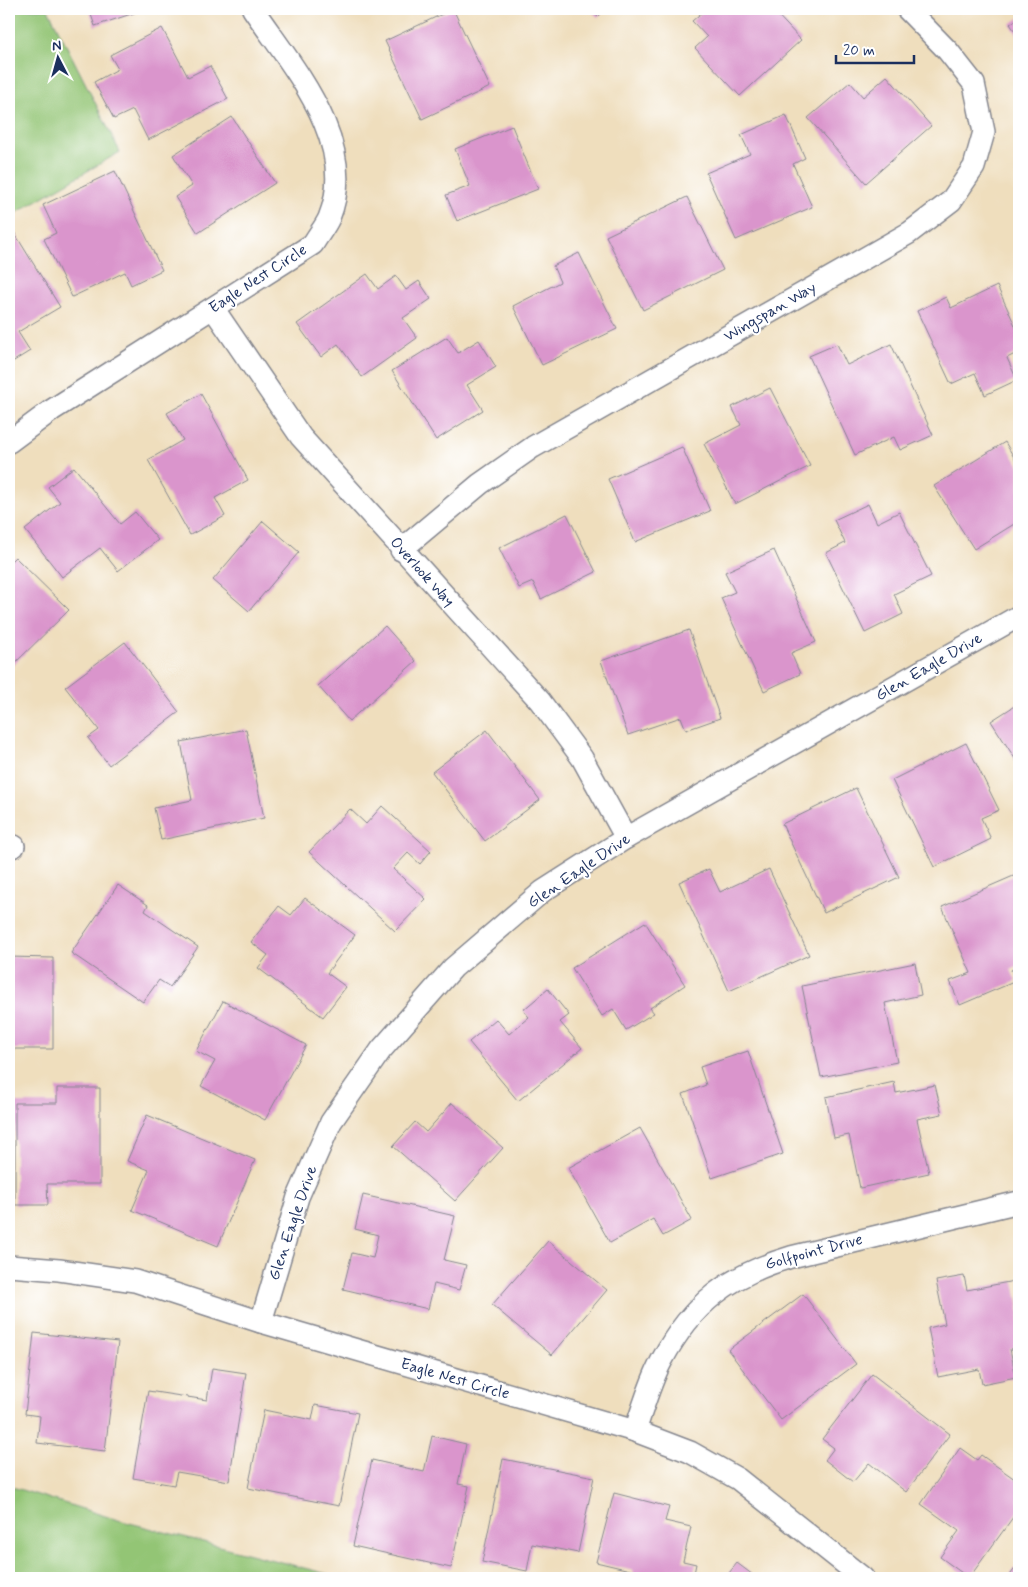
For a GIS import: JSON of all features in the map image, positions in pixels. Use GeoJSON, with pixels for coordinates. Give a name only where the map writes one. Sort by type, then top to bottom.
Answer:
{"type":"FeatureCollection","features":[{"type":"Feature","properties":{"kind":"street","name":"Eagle Nest Circle"},"geometry":{"type":"LineString","coordinates":[[9,442],[52,410],[313,244],[329,218],[337,187],[334,145],[319,109],[253,9]]}},
{"type":"Feature","properties":{"kind":"street","name":"Wingspan Way"},"geometry":{"type":"LineString","coordinates":[[401,550],[480,484],[533,447],[909,233],[951,201],[974,167],[984,132],[974,84],[948,51],[907,9]]}},
{"type":"Feature","properties":{"kind":"street","name":"Overlook Way"},"geometry":{"type":"LineString","coordinates":[[213,308],[301,437],[401,550],[540,701],[582,758],[626,838]]}},
{"type":"Feature","properties":{"kind":"street","name":"Glen Eagle Drive"},"geometry":{"type":"LineString","coordinates":[[260,1322],[298,1197],[331,1122],[381,1050],[453,968],[543,892],[626,838],[1019,616]]}},
{"type":"Feature","properties":{"kind":"street","name":"Golfpoint Drive"},"geometry":{"type":"LineString","coordinates":[[635,1431],[661,1361],[686,1322],[718,1289],[768,1263],[1019,1202]]}},
{"type":"Feature","properties":{"kind":"street","name":"Eagle Nest Circle"},"geometry":{"type":"LineString","coordinates":[[9,1266],[60,1270],[135,1281],[260,1322],[635,1431],[690,1452],[738,1479],[863,1578]]}},
{"type":"Feature","properties":{"kind":"green space"},"geometry":{"type":"Polygon","coordinates":[[[9,9],[48,9],[120,152],[9,217],[9,9]]]}},
{"type":"Feature","properties":{"kind":"green space"},"geometry":{"type":"Polygon","coordinates":[[[9,1486],[118,1520],[343,1578],[9,1578],[9,1486]]]}},
{"type":"Feature","properties":{"kind":"building"},"geometry":{"type":"Polygon","coordinates":[[[89,9],[146,9],[95,26],[89,9]]]}},
{"type":"Feature","properties":{"kind":"building"},"geometry":{"type":"Polygon","coordinates":[[[453,9],[490,87],[422,119],[385,41],[453,9]]]}},
{"type":"Feature","properties":{"kind":"building"},"geometry":{"type":"Polygon","coordinates":[[[589,9],[606,9],[598,17],[589,9]]]}},
{"type":"Feature","properties":{"kind":"building"},"geometry":{"type":"Polygon","coordinates":[[[706,9],[772,9],[801,40],[740,96],[695,48],[707,37],[692,21],[706,9]]]}},
{"type":"Feature","properties":{"kind":"building"},"geometry":{"type":"Polygon","coordinates":[[[1019,18],[1019,37],[1010,24],[1019,18]]]}},
{"type":"Feature","properties":{"kind":"building"},"geometry":{"type":"Polygon","coordinates":[[[162,28],[188,77],[210,66],[228,99],[148,140],[133,110],[114,119],[94,82],[118,69],[110,55],[162,28]]]}},
{"type":"Feature","properties":{"kind":"building"},"geometry":{"type":"Polygon","coordinates":[[[887,76],[931,126],[866,183],[808,118],[850,82],[863,97],[887,76]]]}},
{"type":"Feature","properties":{"kind":"building"},"geometry":{"type":"Polygon","coordinates":[[[786,115],[805,158],[793,164],[812,207],[736,240],[706,173],[750,154],[741,135],[786,115]]]}},
{"type":"Feature","properties":{"kind":"building"},"geometry":{"type":"Polygon","coordinates":[[[232,117],[275,183],[198,233],[175,197],[192,186],[173,155],[232,117]]]}},
{"type":"Feature","properties":{"kind":"building"},"geometry":{"type":"Polygon","coordinates":[[[512,126],[538,189],[457,221],[446,195],[470,186],[455,149],[512,126]]]}},
{"type":"Feature","properties":{"kind":"building"},"geometry":{"type":"Polygon","coordinates":[[[115,171],[162,270],[131,285],[125,272],[72,297],[44,239],[56,233],[43,205],[115,171]]]}},
{"type":"Feature","properties":{"kind":"building"},"geometry":{"type":"Polygon","coordinates":[[[687,197],[723,270],[643,310],[606,236],[687,197]]]}},
{"type":"Feature","properties":{"kind":"building"},"geometry":{"type":"Polygon","coordinates":[[[9,224],[60,307],[18,332],[30,351],[9,364],[9,224]]]}},
{"type":"Feature","properties":{"kind":"building"},"geometry":{"type":"Polygon","coordinates":[[[579,253],[617,329],[542,365],[513,306],[560,282],[553,266],[579,253]]]}},
{"type":"Feature","properties":{"kind":"building"},"geometry":{"type":"Polygon","coordinates":[[[367,274],[378,289],[396,276],[406,290],[419,281],[431,299],[403,318],[417,338],[362,377],[338,344],[321,357],[297,324],[367,274]]]}},
{"type":"Feature","properties":{"kind":"building"},"geometry":{"type":"Polygon","coordinates":[[[997,286],[1019,334],[1019,352],[1007,358],[1017,380],[985,395],[975,373],[951,384],[917,311],[946,297],[951,308],[997,286]]]}},
{"type":"Feature","properties":{"kind":"building"},"geometry":{"type":"Polygon","coordinates":[[[447,337],[458,353],[479,340],[496,367],[467,385],[483,410],[436,440],[392,371],[447,337]]]}},
{"type":"Feature","properties":{"kind":"building"},"geometry":{"type":"Polygon","coordinates":[[[837,344],[847,365],[891,344],[933,435],[900,450],[894,437],[855,455],[809,356],[837,344]]]}},
{"type":"Feature","properties":{"kind":"building"},"geometry":{"type":"Polygon","coordinates":[[[770,388],[810,466],[735,504],[704,444],[741,425],[732,407],[770,388]]]}},
{"type":"Feature","properties":{"kind":"building"},"geometry":{"type":"Polygon","coordinates":[[[201,394],[248,480],[215,498],[225,516],[190,535],[148,460],[183,440],[167,413],[201,394]]]}},
{"type":"Feature","properties":{"kind":"building"},"geometry":{"type":"Polygon","coordinates":[[[1005,442],[1019,466],[1019,521],[974,549],[934,486],[1005,442]]]}},
{"type":"Feature","properties":{"kind":"building"},"geometry":{"type":"Polygon","coordinates":[[[682,447],[710,511],[635,542],[608,479],[682,447]]]}},
{"type":"Feature","properties":{"kind":"building"},"geometry":{"type":"Polygon","coordinates":[[[74,467],[120,524],[135,512],[158,540],[118,571],[100,548],[62,577],[25,530],[60,502],[48,487],[74,467]]]}},
{"type":"Feature","properties":{"kind":"building"},"geometry":{"type":"Polygon","coordinates":[[[868,504],[877,523],[899,512],[931,576],[894,594],[903,614],[865,633],[826,553],[845,543],[834,520],[868,504]]]}},
{"type":"Feature","properties":{"kind":"building"},"geometry":{"type":"Polygon","coordinates":[[[567,514],[596,572],[541,599],[533,582],[519,588],[499,548],[567,514]]]}},
{"type":"Feature","properties":{"kind":"building"},"geometry":{"type":"Polygon","coordinates":[[[263,521],[299,552],[249,611],[213,580],[263,521]]]}},
{"type":"Feature","properties":{"kind":"building"},"geometry":{"type":"Polygon","coordinates":[[[774,550],[816,642],[791,653],[800,674],[764,691],[721,598],[735,592],[725,572],[774,550]]]}},
{"type":"Feature","properties":{"kind":"building"},"geometry":{"type":"Polygon","coordinates":[[[15,557],[69,610],[10,668],[9,563],[15,557]]]}},
{"type":"Feature","properties":{"kind":"building"},"geometry":{"type":"Polygon","coordinates":[[[385,626],[416,661],[349,721],[318,686],[385,626]]]}},
{"type":"Feature","properties":{"kind":"building"},"geometry":{"type":"Polygon","coordinates":[[[689,630],[720,718],[686,730],[681,717],[628,735],[601,661],[689,630]]]}},
{"type":"Feature","properties":{"kind":"building"},"geometry":{"type":"Polygon","coordinates":[[[125,642],[179,712],[109,765],[88,738],[99,730],[65,687],[125,642]]]}},
{"type":"Feature","properties":{"kind":"building"},"geometry":{"type":"Polygon","coordinates":[[[1019,703],[1019,765],[991,721],[1019,703]]]}},
{"type":"Feature","properties":{"kind":"building"},"geometry":{"type":"Polygon","coordinates":[[[246,729],[264,818],[161,840],[154,808],[192,800],[181,742],[246,729]]]}},
{"type":"Feature","properties":{"kind":"building"},"geometry":{"type":"Polygon","coordinates":[[[487,730],[540,800],[485,841],[432,772],[487,730]]]}},
{"type":"Feature","properties":{"kind":"building"},"geometry":{"type":"Polygon","coordinates":[[[966,743],[999,810],[981,818],[991,839],[934,867],[892,780],[966,743]]]}},
{"type":"Feature","properties":{"kind":"building"},"geometry":{"type":"Polygon","coordinates":[[[856,788],[899,877],[824,913],[782,824],[856,788]]]}},
{"type":"Feature","properties":{"kind":"building"},"geometry":{"type":"Polygon","coordinates":[[[382,806],[431,851],[420,864],[408,853],[393,869],[426,899],[395,931],[309,852],[350,809],[366,824],[382,806]]]}},
{"type":"Feature","properties":{"kind":"building"},"geometry":{"type":"Polygon","coordinates":[[[709,869],[720,892],[769,869],[809,955],[729,991],[679,882],[709,869]]]}},
{"type":"Feature","properties":{"kind":"building"},"geometry":{"type":"Polygon","coordinates":[[[1018,874],[1019,966],[1011,970],[1016,981],[960,1005],[950,981],[971,973],[942,907],[1018,874]]]}},
{"type":"Feature","properties":{"kind":"building"},"geometry":{"type":"Polygon","coordinates":[[[118,885],[148,905],[145,911],[198,947],[170,987],[159,980],[143,1002],[71,953],[118,885]]]}},
{"type":"Feature","properties":{"kind":"building"},"geometry":{"type":"Polygon","coordinates":[[[305,898],[355,935],[327,973],[346,987],[323,1017],[258,968],[268,955],[251,942],[279,906],[291,915],[305,898]]]}},
{"type":"Feature","properties":{"kind":"building"},"geometry":{"type":"Polygon","coordinates":[[[645,922],[685,985],[650,1008],[654,1013],[626,1030],[613,1009],[602,1016],[572,968],[645,922]]]}},
{"type":"Feature","properties":{"kind":"building"},"geometry":{"type":"Polygon","coordinates":[[[9,957],[53,958],[53,1049],[9,1049],[9,957]]]}},
{"type":"Feature","properties":{"kind":"building"},"geometry":{"type":"Polygon","coordinates":[[[915,963],[921,995],[885,1003],[897,1062],[821,1077],[802,986],[915,963]]]}},
{"type":"Feature","properties":{"kind":"building"},"geometry":{"type":"Polygon","coordinates":[[[548,989],[569,1015],[560,1022],[582,1048],[518,1101],[469,1042],[496,1019],[509,1034],[529,1017],[523,1010],[548,989]]]}},
{"type":"Feature","properties":{"kind":"building"},"geometry":{"type":"Polygon","coordinates":[[[223,1001],[306,1045],[265,1120],[201,1086],[215,1061],[196,1051],[223,1001]]]}},
{"type":"Feature","properties":{"kind":"building"},"geometry":{"type":"Polygon","coordinates":[[[748,1051],[783,1154],[712,1178],[683,1094],[706,1085],[700,1067],[748,1051]]]}},
{"type":"Feature","properties":{"kind":"building"},"geometry":{"type":"Polygon","coordinates":[[[894,1082],[896,1093],[935,1085],[942,1114],[917,1119],[929,1173],[860,1188],[849,1135],[834,1138],[826,1097],[894,1082]]]}},
{"type":"Feature","properties":{"kind":"building"},"geometry":{"type":"Polygon","coordinates":[[[57,1088],[100,1088],[100,1184],[47,1184],[48,1205],[15,1205],[15,1103],[57,1103],[57,1088]]]}},
{"type":"Feature","properties":{"kind":"building"},"geometry":{"type":"Polygon","coordinates":[[[452,1103],[503,1148],[455,1201],[393,1146],[415,1122],[426,1132],[452,1103]]]}},
{"type":"Feature","properties":{"kind":"building"},"geometry":{"type":"Polygon","coordinates":[[[147,1115],[255,1160],[218,1246],[132,1210],[149,1170],[127,1161],[147,1115]]]}},
{"type":"Feature","properties":{"kind":"building"},"geometry":{"type":"Polygon","coordinates":[[[640,1128],[692,1220],[663,1236],[653,1219],[610,1243],[568,1168],[640,1128]]]}},
{"type":"Feature","properties":{"kind":"building"},"geometry":{"type":"Polygon","coordinates":[[[363,1195],[455,1216],[444,1260],[466,1265],[459,1290],[434,1284],[428,1309],[343,1289],[352,1253],[373,1258],[378,1235],[355,1229],[363,1195]]]}},
{"type":"Feature","properties":{"kind":"building"},"geometry":{"type":"Polygon","coordinates":[[[548,1241],[607,1290],[552,1355],[492,1305],[548,1241]]]}},
{"type":"Feature","properties":{"kind":"building"},"geometry":{"type":"Polygon","coordinates":[[[964,1276],[967,1290],[1014,1281],[1019,1308],[1019,1347],[1010,1349],[1016,1377],[982,1384],[979,1369],[938,1377],[928,1328],[945,1324],[936,1281],[964,1276]]]}},
{"type":"Feature","properties":{"kind":"building"},"geometry":{"type":"Polygon","coordinates":[[[803,1294],[856,1364],[781,1420],[728,1350],[803,1294]]]}},
{"type":"Feature","properties":{"kind":"building"},"geometry":{"type":"Polygon","coordinates":[[[9,1330],[13,1330],[10,1375],[9,1375],[9,1330]]]}},
{"type":"Feature","properties":{"kind":"building"},"geometry":{"type":"Polygon","coordinates":[[[34,1333],[118,1342],[105,1451],[37,1443],[40,1416],[25,1414],[34,1333]]]}},
{"type":"Feature","properties":{"kind":"building"},"geometry":{"type":"Polygon","coordinates":[[[212,1368],[246,1373],[229,1481],[177,1472],[174,1485],[133,1478],[148,1391],[207,1400],[212,1368]]]}},
{"type":"Feature","properties":{"kind":"building"},"geometry":{"type":"Polygon","coordinates":[[[872,1374],[950,1434],[906,1492],[869,1463],[853,1482],[825,1460],[834,1448],[822,1439],[872,1374]]]}},
{"type":"Feature","properties":{"kind":"building"},"geometry":{"type":"Polygon","coordinates":[[[315,1405],[358,1413],[339,1506],[248,1488],[264,1410],[312,1420],[315,1405]]]}},
{"type":"Feature","properties":{"kind":"building"},"geometry":{"type":"Polygon","coordinates":[[[432,1436],[466,1444],[458,1484],[469,1486],[451,1568],[353,1546],[372,1460],[424,1472],[432,1436]]]}},
{"type":"Feature","properties":{"kind":"building"},"geometry":{"type":"Polygon","coordinates":[[[960,1448],[977,1460],[981,1455],[1019,1482],[1019,1509],[969,1578],[940,1557],[959,1531],[921,1504],[960,1448]]]}},
{"type":"Feature","properties":{"kind":"building"},"geometry":{"type":"Polygon","coordinates":[[[503,1459],[594,1477],[578,1553],[532,1544],[527,1571],[482,1562],[503,1459]]]}},
{"type":"Feature","properties":{"kind":"building"},"geometry":{"type":"Polygon","coordinates":[[[614,1493],[669,1507],[665,1521],[691,1527],[683,1561],[696,1564],[693,1578],[632,1578],[634,1571],[596,1562],[614,1493]]]}},
{"type":"Feature","properties":{"kind":"building"},"geometry":{"type":"Polygon","coordinates":[[[737,1563],[757,1578],[725,1578],[737,1563]]]}},
{"type":"Feature","properties":{"kind":"building"},"geometry":{"type":"Polygon","coordinates":[[[1019,1563],[1019,1578],[1008,1578],[1019,1563]]]}}]}
